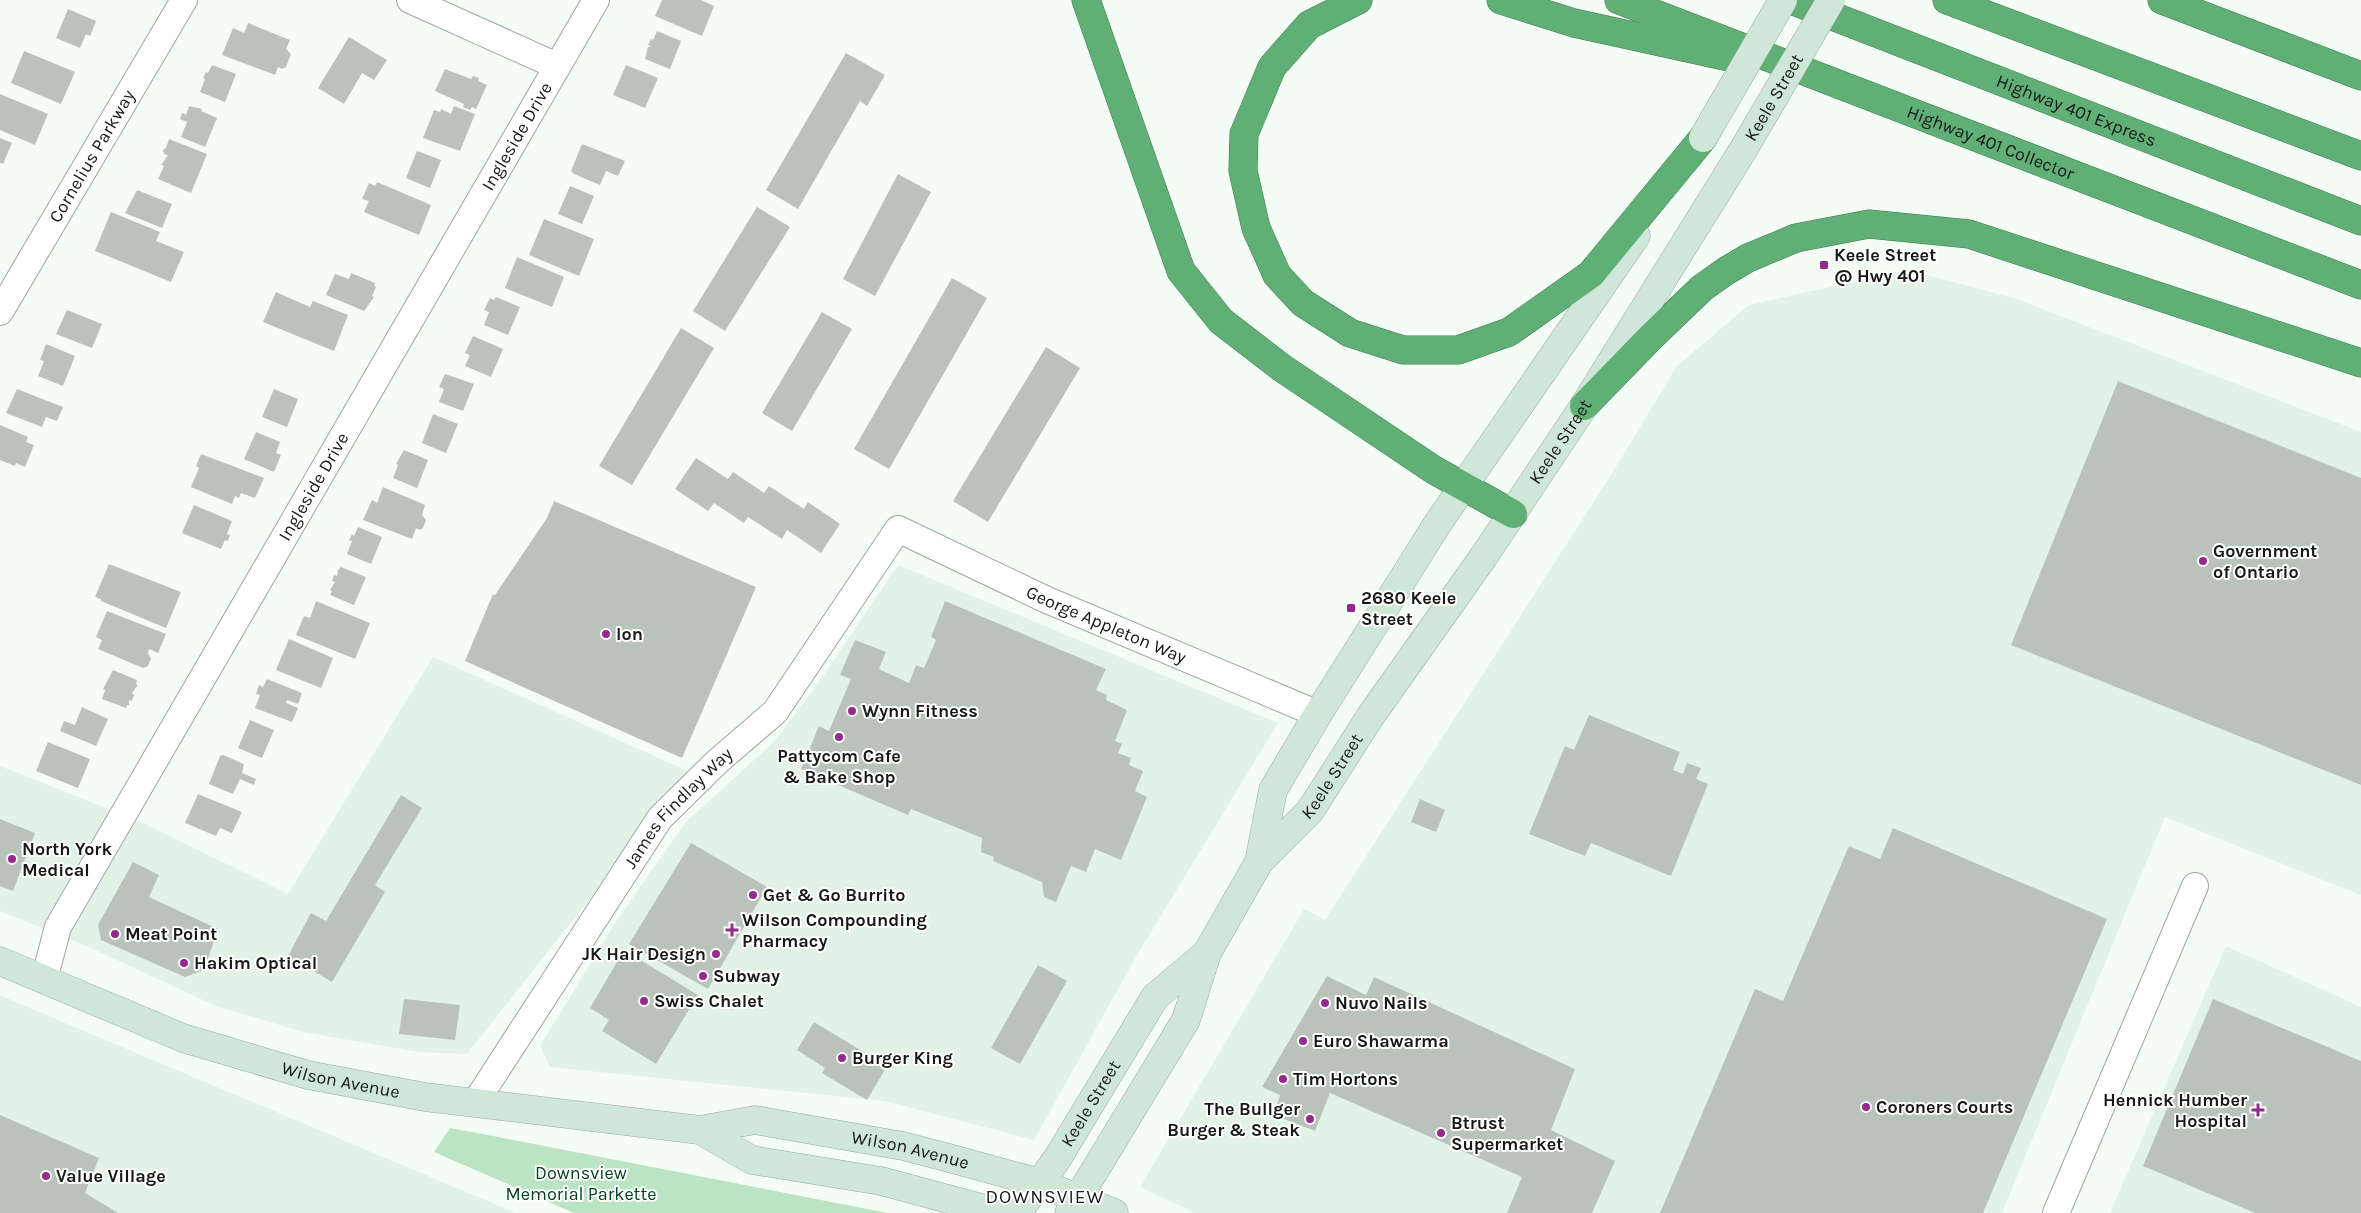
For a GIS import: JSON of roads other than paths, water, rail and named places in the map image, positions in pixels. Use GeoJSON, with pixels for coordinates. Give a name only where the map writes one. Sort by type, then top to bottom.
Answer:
{"type":"FeatureCollection","features":[{"type":"Feature","properties":{"kind":"highway"},"geometry":{"type":"LineString","coordinates":[[1086,0],[1181,271],[1222,321],[1282,368],[1434,470],[1513,514]]}},
{"type":"Feature","properties":{"kind":"highway"},"geometry":{"type":"LineString","coordinates":[[1358,0],[1309,25],[1272,67],[1244,134],[1243,171],[1256,228],[1277,275],[1303,303],[1350,333],[1403,350],[1458,350],[1509,332],[1591,274],[1704,138]]}},
{"type":"Feature","properties":{"kind":"highway"},"geometry":{"type":"LineString","coordinates":[[1501,0],[1574,23],[1817,77]]}},
{"type":"Feature","properties":{"kind":"highway","name":"Highway 401 Collector"},"geometry":{"type":"LineString","coordinates":[[1619,0],[2361,285]]}},
{"type":"Feature","properties":{"kind":"highway","name":"Highway 401 Express"},"geometry":{"type":"LineString","coordinates":[[1791,0],[2361,221]]}},
{"type":"Feature","properties":{"kind":"highway"},"geometry":{"type":"LineString","coordinates":[[1947,0],[2361,156]]}},
{"type":"Feature","properties":{"kind":"highway"},"geometry":{"type":"LineString","coordinates":[[2162,0],[2361,76]]}},
{"type":"Feature","properties":{"kind":"highway"},"geometry":{"type":"LineString","coordinates":[[1584,406],[1695,294],[1726,271],[1748,258],[1796,238],[1869,224],[1969,234],[2361,363]]}},
{"type":"Feature","properties":{"kind":"main road","name":"Keele Street"},"geometry":{"type":"LineString","coordinates":[[1259,862],[1273,790],[1318,714],[1438,523],[1704,138],[1784,0]]}},
{"type":"Feature","properties":{"kind":"main road","name":"Keele Street"},"geometry":{"type":"LineString","coordinates":[[1074,1205],[1186,1020],[1207,953],[1259,862],[1310,811],[1370,717],[1513,514],[1584,406],[1743,150],[1831,0]]}},
{"type":"Feature","properties":{"kind":"main road","name":"Keele Street"},"geometry":{"type":"LineString","coordinates":[[1017,1213],[1058,1159],[1155,997],[1207,953]]}},
{"type":"Feature","properties":{"kind":"main road","name":"Wilson Avenue"},"geometry":{"type":"LineString","coordinates":[[0,961],[183,1038],[308,1075],[425,1098],[700,1130],[755,1120],[903,1146],[1040,1183],[1074,1205],[1114,1213]]}},
{"type":"Feature","properties":{"kind":"main road","name":"Wilson Avenue"},"geometry":{"type":"LineString","coordinates":[[700,1130],[752,1160],[881,1181],[1000,1213]]}},
{"type":"Feature","properties":{"kind":"street","name":"Cornelius Parkway"},"geometry":{"type":"LineString","coordinates":[[0,312],[184,0]]}},
{"type":"Feature","properties":{"kind":"street"},"geometry":{"type":"LineString","coordinates":[[410,0],[557,66]]}},
{"type":"Feature","properties":{"kind":"street","name":"Ingleside Drive"},"geometry":{"type":"LineString","coordinates":[[44,980],[58,927],[596,0]]}},
{"type":"Feature","properties":{"kind":"street","name":"George Appleton Way"},"geometry":{"type":"LineString","coordinates":[[898,529],[1047,600],[1318,714]]}},
{"type":"Feature","properties":{"kind":"street","name":"James Findlay Way"},"geometry":{"type":"LineString","coordinates":[[475,1103],[660,818],[718,761],[775,712],[898,529]]}},
{"type":"Feature","properties":{"kind":"street"},"geometry":{"type":"LineString","coordinates":[[2056,1213],[2195,886]]}},
{"type":"Feature","properties":{"kind":"place","name":"Keele Street @ Hwy 401"},"geometry":{"type":"Point","coordinates":[1824,265]}},
{"type":"Feature","properties":{"kind":"place","name":"Government of Ontario"},"geometry":{"type":"Point","coordinates":[2203,561]}},
{"type":"Feature","properties":{"kind":"place","name":"2680 Keele Street"},"geometry":{"type":"Point","coordinates":[1351,608]}},
{"type":"Feature","properties":{"kind":"place","name":"Ion"},"geometry":{"type":"Point","coordinates":[606,634]}},
{"type":"Feature","properties":{"kind":"place","name":"Wynn Fitness"},"geometry":{"type":"Point","coordinates":[852,711]}},
{"type":"Feature","properties":{"kind":"place","name":"Pattycom Cafe & Bake Shop"},"geometry":{"type":"Point","coordinates":[839,737]}},
{"type":"Feature","properties":{"kind":"place","name":"North York Medical"},"geometry":{"type":"Point","coordinates":[12,859]}},
{"type":"Feature","properties":{"kind":"place","name":"Get & Go Burrito"},"geometry":{"type":"Point","coordinates":[753,895]}},
{"type":"Feature","properties":{"kind":"place","name":"Wilson Compounding Pharmacy"},"geometry":{"type":"Point","coordinates":[732,930]}},
{"type":"Feature","properties":{"kind":"place","name":"Meat Point"},"geometry":{"type":"Point","coordinates":[115,934]}},
{"type":"Feature","properties":{"kind":"place","name":"JK Hair Design"},"geometry":{"type":"Point","coordinates":[716,954]}},
{"type":"Feature","properties":{"kind":"place","name":"Hakim Optical"},"geometry":{"type":"Point","coordinates":[184,963]}},
{"type":"Feature","properties":{"kind":"place","name":"Subway"},"geometry":{"type":"Point","coordinates":[703,976]}},
{"type":"Feature","properties":{"kind":"place","name":"Swiss Chalet"},"geometry":{"type":"Point","coordinates":[644,1001]}},
{"type":"Feature","properties":{"kind":"place","name":"Nuvo Nails"},"geometry":{"type":"Point","coordinates":[1325,1003]}},
{"type":"Feature","properties":{"kind":"place","name":"Euro Shawarma"},"geometry":{"type":"Point","coordinates":[1303,1041]}},
{"type":"Feature","properties":{"kind":"place","name":"Burger King"},"geometry":{"type":"Point","coordinates":[842,1058]}},
{"type":"Feature","properties":{"kind":"place","name":"Tim Hortons"},"geometry":{"type":"Point","coordinates":[1283,1079]}},
{"type":"Feature","properties":{"kind":"place","name":"Coroners Courts"},"geometry":{"type":"Point","coordinates":[1866,1107]}},
{"type":"Feature","properties":{"kind":"place","name":"Hennick Humber Hospital"},"geometry":{"type":"Point","coordinates":[2258,1110]}},
{"type":"Feature","properties":{"kind":"place","name":"The Bullger Burger & Steak"},"geometry":{"type":"Point","coordinates":[1310,1119]}},
{"type":"Feature","properties":{"kind":"place","name":"Btrust Supermarket"},"geometry":{"type":"Point","coordinates":[1441,1133]}},
{"type":"Feature","properties":{"kind":"place","name":"Value Village"},"geometry":{"type":"Point","coordinates":[46,1176]}},
{"type":"Feature","properties":{"kind":"district","name":"DOWNSVIEW"},"geometry":{"type":"Point","coordinates":[1045,1197]}},
{"type":"Feature","properties":{"kind":"park label","name":"Downsview Memorial Parkette"},"geometry":{"type":"Point","coordinates":[581,1183]}}]}
